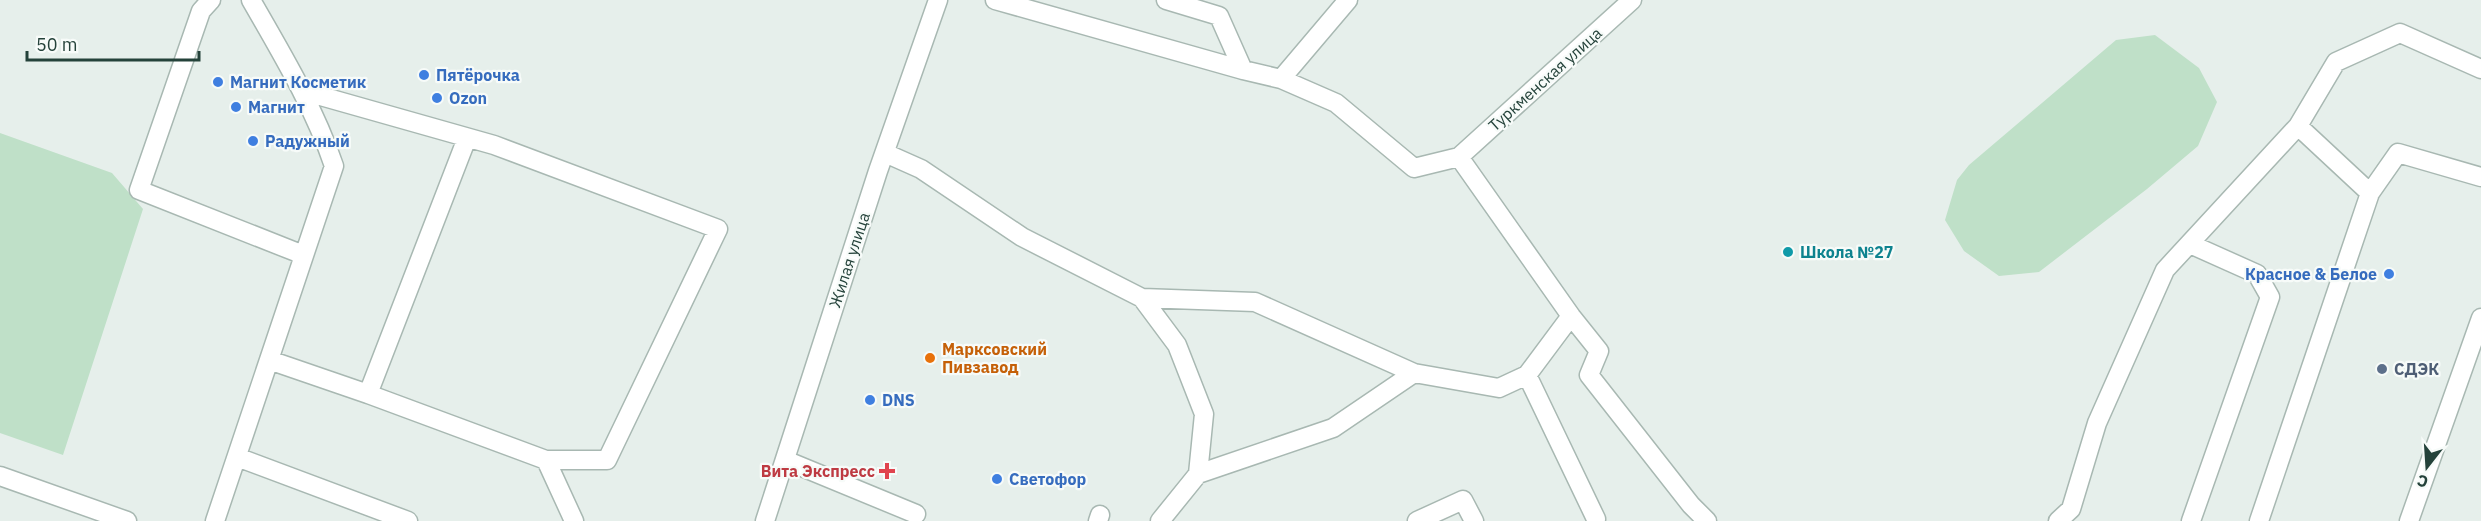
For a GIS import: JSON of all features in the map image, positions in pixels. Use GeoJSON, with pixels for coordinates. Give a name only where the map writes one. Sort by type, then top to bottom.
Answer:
{"type":"FeatureCollection","features":[{"type":"Feature","properties":{"kind":"street"},"geometry":{"type":"LineString","coordinates":[[211,0],[201,11],[139,190],[297,252],[303,257]]}},
{"type":"Feature","properties":{"kind":"street"},"geometry":{"type":"LineString","coordinates":[[215,521],[334,166],[325,138],[303,91],[251,0]]}},
{"type":"Feature","properties":{"kind":"street","name":"Жилая улица"},"geometry":{"type":"LineString","coordinates":[[765,521],[885,153],[938,0]]}},
{"type":"Feature","properties":{"kind":"street"},"geometry":{"type":"LineString","coordinates":[[995,0],[1281,79],[1336,103],[1414,168],[1459,157],[1571,316],[1599,351],[1589,375],[1691,506],[1707,521]]}},
{"type":"Feature","properties":{"kind":"street"},"geometry":{"type":"LineString","coordinates":[[1166,0],[1219,16],[1243,70]]}},
{"type":"Feature","properties":{"kind":"street"},"geometry":{"type":"LineString","coordinates":[[1281,79],[1348,0]]}},
{"type":"Feature","properties":{"kind":"street","name":"Туркменская улица"},"geometry":{"type":"LineString","coordinates":[[1459,157],[1632,0]]}},
{"type":"Feature","properties":{"kind":"street"},"geometry":{"type":"LineString","coordinates":[[2058,521],[2071,509],[2097,423],[2166,270],[2298,126],[2336,62],[2400,33],[2481,69]]}},
{"type":"Feature","properties":{"kind":"street"},"geometry":{"type":"LineString","coordinates":[[269,360],[546,460],[607,460],[718,229],[494,145],[303,91]]}},
{"type":"Feature","properties":{"kind":"street"},"geometry":{"type":"LineString","coordinates":[[2298,126],[2370,193]]}},
{"type":"Feature","properties":{"kind":"street"},"geometry":{"type":"LineString","coordinates":[[368,394],[467,138]]}},
{"type":"Feature","properties":{"kind":"street"},"geometry":{"type":"LineString","coordinates":[[885,153],[921,169],[1022,237],[1142,298],[1254,302],[1414,373],[1498,388],[1527,375],[1571,316]]}},
{"type":"Feature","properties":{"kind":"street"},"geometry":{"type":"LineString","coordinates":[[2259,521],[2370,193],[2398,153],[2481,177]]}},
{"type":"Feature","properties":{"kind":"street"},"geometry":{"type":"LineString","coordinates":[[2190,243],[2257,274],[2270,297],[2191,521]]}},
{"type":"Feature","properties":{"kind":"street"},"geometry":{"type":"LineString","coordinates":[[1142,298],[1177,345],[1204,414],[1198,474]]}},
{"type":"Feature","properties":{"kind":"street"},"geometry":{"type":"LineString","coordinates":[[2409,521],[2481,318]]}},
{"type":"Feature","properties":{"kind":"street"},"geometry":{"type":"LineString","coordinates":[[1160,521],[1198,474],[1333,428],[1414,373]]}},
{"type":"Feature","properties":{"kind":"street"},"geometry":{"type":"LineString","coordinates":[[1527,375],[1595,520]]}},
{"type":"Feature","properties":{"kind":"street"},"geometry":{"type":"LineString","coordinates":[[237,457],[408,521]]}},
{"type":"Feature","properties":{"kind":"street"},"geometry":{"type":"LineString","coordinates":[[546,460],[574,521]]}},
{"type":"Feature","properties":{"kind":"street"},"geometry":{"type":"LineString","coordinates":[[785,460],[916,514]]}},
{"type":"Feature","properties":{"kind":"street"},"geometry":{"type":"LineString","coordinates":[[0,476],[128,521]]}},
{"type":"Feature","properties":{"kind":"street"},"geometry":{"type":"LineString","coordinates":[[1417,521],[1463,500],[1474,521]]}},
{"type":"Feature","properties":{"kind":"green space"},"geometry":{"type":"Polygon","coordinates":[[[2155,35],[2199,68],[2217,102],[2198,146],[2147,189],[2039,272],[1999,276],[1964,251],[1945,220],[1957,180],[1969,165],[2116,40],[2155,35]]]}},
{"type":"Feature","properties":{"kind":"green space"},"geometry":{"type":"Polygon","coordinates":[[[0,133],[112,173],[143,209],[63,455],[0,433],[0,133]]]}},
{"type":"Feature","properties":{"kind":"place","name":"Пятёрочка"},"geometry":{"type":"Point","coordinates":[424,75]}},
{"type":"Feature","properties":{"kind":"place","name":"Магнит Косметик"},"geometry":{"type":"Point","coordinates":[218,82]}},
{"type":"Feature","properties":{"kind":"place","name":"Ozon"},"geometry":{"type":"Point","coordinates":[437,98]}},
{"type":"Feature","properties":{"kind":"place","name":"Магнит"},"geometry":{"type":"Point","coordinates":[236,107]}},
{"type":"Feature","properties":{"kind":"place","name":"Радужный"},"geometry":{"type":"Point","coordinates":[253,141]}},
{"type":"Feature","properties":{"kind":"place","name":"Школа №27"},"geometry":{"type":"Point","coordinates":[1788,252]}},
{"type":"Feature","properties":{"kind":"place","name":"Красное & Белое"},"geometry":{"type":"Point","coordinates":[2389,274]}},
{"type":"Feature","properties":{"kind":"place","name":"Марксовский Пивзавод"},"geometry":{"type":"Point","coordinates":[930,358]}},
{"type":"Feature","properties":{"kind":"place","name":"СДЭК"},"geometry":{"type":"Point","coordinates":[2382,369]}},
{"type":"Feature","properties":{"kind":"place","name":"DNS"},"geometry":{"type":"Point","coordinates":[870,400]}},
{"type":"Feature","properties":{"kind":"place","name":"Вита Экспресс"},"geometry":{"type":"Point","coordinates":[887,471]}},
{"type":"Feature","properties":{"kind":"place","name":"Светофор"},"geometry":{"type":"Point","coordinates":[997,479]}}]}
